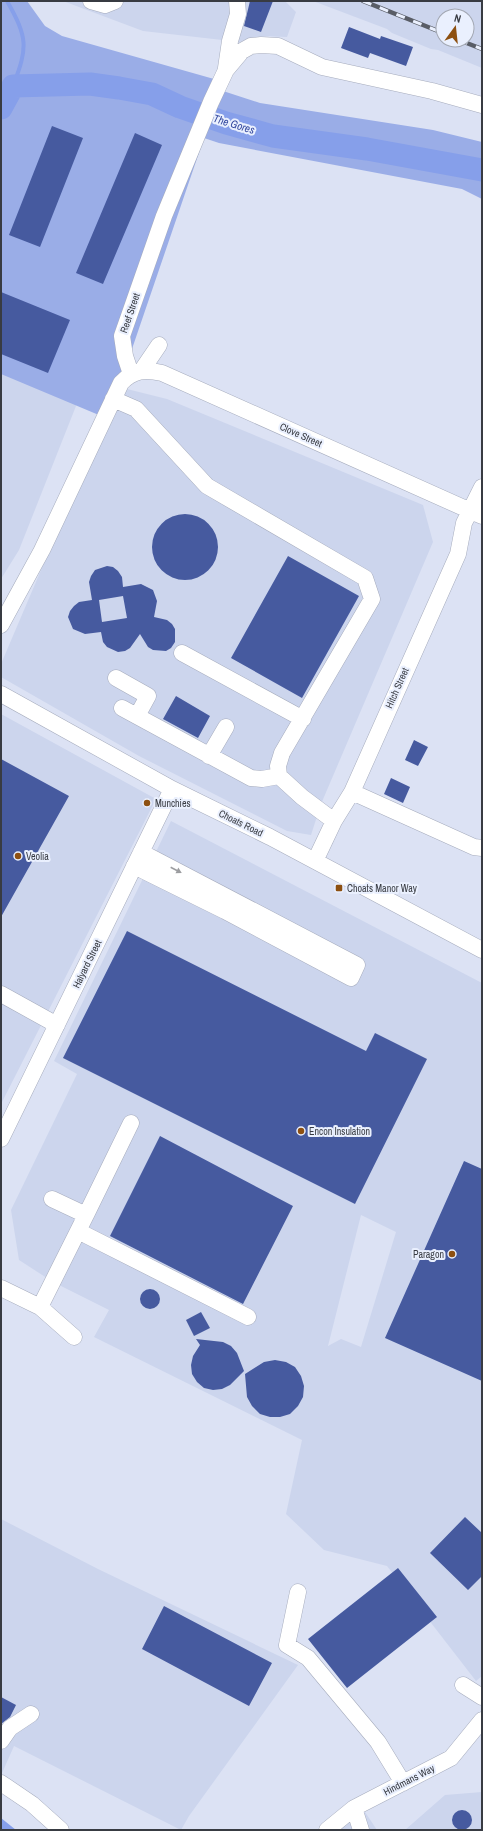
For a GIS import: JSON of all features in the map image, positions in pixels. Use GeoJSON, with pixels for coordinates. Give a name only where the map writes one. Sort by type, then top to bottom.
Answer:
{"type":"FeatureCollection","features":[{"type":"Feature","properties":{"kind":"street"},"geometry":{"type":"LineString","coordinates":[[91,1],[105,5],[115,1]]}},
{"type":"Feature","properties":{"kind":"street"},"geometry":{"type":"LineString","coordinates":[[226,70],[230,41],[238,14],[237,1]]}},
{"type":"Feature","properties":{"kind":"street","name":"Reef Street"},"geometry":{"type":"LineString","coordinates":[[137,372],[125,356],[122,336],[164,216],[211,102],[226,70],[242,51],[251,46],[278,46],[322,67],[432,91],[482,105]]}},
{"type":"Feature","properties":{"kind":"street"},"geometry":{"type":"LineString","coordinates":[[1,625],[42,550],[121,383],[137,372],[159,345]]}},
{"type":"Feature","properties":{"kind":"street","name":"Clove Street"},"geometry":{"type":"LineString","coordinates":[[137,372],[162,372],[476,513]]}},
{"type":"Feature","properties":{"kind":"street"},"geometry":{"type":"LineString","coordinates":[[113,399],[136,409],[208,486],[365,578],[372,599],[282,753],[278,766],[279,776],[302,797],[334,821]]}},
{"type":"Feature","properties":{"kind":"street","name":"Hitch Street"},"geometry":{"type":"LineString","coordinates":[[315,861],[334,821],[352,792],[458,554],[464,523],[476,513],[482,487]]}},
{"type":"Feature","properties":{"kind":"street"},"geometry":{"type":"LineString","coordinates":[[182,653],[303,719]]}},
{"type":"Feature","properties":{"kind":"street"},"geometry":{"type":"LineString","coordinates":[[116,678],[148,696],[137,716]]}},
{"type":"Feature","properties":{"kind":"street","name":"Choats Road"},"geometry":{"type":"LineString","coordinates":[[1,694],[172,789],[315,861],[482,950]]}},
{"type":"Feature","properties":{"kind":"street"},"geometry":{"type":"LineString","coordinates":[[122,708],[251,778],[262,779],[279,776]]}},
{"type":"Feature","properties":{"kind":"street"},"geometry":{"type":"LineString","coordinates":[[209,756],[226,727]]}},
{"type":"Feature","properties":{"kind":"street","name":"Halyard Street"},"geometry":{"type":"LineString","coordinates":[[1,1139],[172,789]]}},
{"type":"Feature","properties":{"kind":"street"},"geometry":{"type":"LineString","coordinates":[[352,792],[474,847],[482,848]]}},
{"type":"Feature","properties":{"kind":"street"},"geometry":{"type":"LineString","coordinates":[[138,859],[228,905],[357,965],[351,978],[228,905]]}},
{"type":"Feature","properties":{"kind":"street"},"geometry":{"type":"LineString","coordinates":[[1,994],[57,1025]]}},
{"type":"Feature","properties":{"kind":"street"},"geometry":{"type":"LineString","coordinates":[[40,1307],[131,1122]]}},
{"type":"Feature","properties":{"kind":"street"},"geometry":{"type":"LineString","coordinates":[[52,1199],[86,1215]]}},
{"type":"Feature","properties":{"kind":"street"},"geometry":{"type":"LineString","coordinates":[[78,1231],[248,1317]]}},
{"type":"Feature","properties":{"kind":"street"},"geometry":{"type":"LineString","coordinates":[[1,1288],[40,1307],[74,1337]]}},
{"type":"Feature","properties":{"kind":"street"},"geometry":{"type":"LineString","coordinates":[[298,1592],[287,1645],[308,1658],[378,1742],[403,1783]]}},
{"type":"Feature","properties":{"kind":"street"},"geometry":{"type":"LineString","coordinates":[[463,1685],[482,1697]]}},
{"type":"Feature","properties":{"kind":"street"},"geometry":{"type":"LineString","coordinates":[[1,1741],[10,1728],[31,1714]]}},
{"type":"Feature","properties":{"kind":"street","name":"Hindmans Way"},"geometry":{"type":"LineString","coordinates":[[327,1830],[349,1818],[403,1783],[451,1758],[482,1720]]}},
{"type":"Feature","properties":{"kind":"street"},"geometry":{"type":"LineString","coordinates":[[1,1783],[32,1804],[61,1830]]}},
{"type":"Feature","properties":{"kind":"street"},"geometry":{"type":"LineString","coordinates":[[349,1818],[361,1830]]}},
{"type":"Feature","properties":{"kind":"shaded area"},"geometry":{"type":"Polygon","coordinates":[[[1,1],[27,1],[45,26],[62,36],[214,79],[223,91],[260,103],[433,130],[482,142],[482,199],[462,189],[219,143],[204,138],[119,387],[106,418],[1,374],[1,1]]]}},
{"type":"Feature","properties":{"kind":"shaded area"},"geometry":{"type":"Polygon","coordinates":[[[63,1],[285,1],[296,12],[287,37],[262,36],[250,38],[240,42],[143,31],[63,1]]]}},
{"type":"Feature","properties":{"kind":"shaded area"},"geometry":{"type":"Polygon","coordinates":[[[313,1],[482,1],[482,68],[438,50],[431,49],[392,33],[387,29],[313,1]]]}},
{"type":"Feature","properties":{"kind":"shaded area"},"geometry":{"type":"Polygon","coordinates":[[[1,211],[76,406],[19,550],[1,579],[1,211]]]}},
{"type":"Feature","properties":{"kind":"shaded area"},"geometry":{"type":"Polygon","coordinates":[[[119,387],[167,399],[423,505],[433,542],[321,804],[311,835],[287,831],[139,756],[1,677],[1,664],[119,387]]]}},
{"type":"Feature","properties":{"kind":"shaded area"},"geometry":{"type":"Polygon","coordinates":[[[1,714],[156,799],[1,1104],[1,714]]]}},
{"type":"Feature","properties":{"kind":"shaded area"},"geometry":{"type":"Polygon","coordinates":[[[171,821],[482,983],[482,1676],[476,1681],[387,1566],[324,1550],[286,1514],[302,1440],[94,1337],[109,1310],[53,1282],[19,1260],[11,1210],[77,1074],[54,1061],[171,821]],[[361,1215],[328,1346],[341,1339],[361,1347],[396,1232],[361,1215]]]}},
{"type":"Feature","properties":{"kind":"shaded area"},"geometry":{"type":"Polygon","coordinates":[[[1,1519],[98,1569],[298,1665],[189,1816],[181,1830],[14,1746],[2,1773],[1,1772],[1,1519]]]}},
{"type":"Feature","properties":{"kind":"shaded area"},"geometry":{"type":"Polygon","coordinates":[[[482,1792],[482,1830],[405,1830],[445,1795],[482,1792]]]}},
{"type":"Feature","properties":{"kind":"shaded area"},"geometry":{"type":"Polygon","coordinates":[[[363,1809],[377,1830],[337,1830],[363,1809]]]}},
{"type":"Feature","properties":{"kind":"shaded area"},"geometry":{"type":"Polygon","coordinates":[[[1,1818],[16,1830],[1,1830],[1,1818]]]}},
{"type":"Feature","properties":{"kind":"building"},"geometry":{"type":"Polygon","coordinates":[[[250,1],[273,1],[261,32],[244,26],[250,1]]]}},
{"type":"Feature","properties":{"kind":"building"},"geometry":{"type":"Polygon","coordinates":[[[349,27],[380,39],[381,36],[413,47],[406,66],[370,53],[368,58],[341,48],[349,27]]]}},
{"type":"Feature","properties":{"kind":"building"},"geometry":{"type":"Polygon","coordinates":[[[52,126],[83,138],[40,247],[9,235],[52,126]]]}},
{"type":"Feature","properties":{"kind":"building"},"geometry":{"type":"Polygon","coordinates":[[[135,133],[162,145],[103,284],[76,273],[135,133]]]}},
{"type":"Feature","properties":{"kind":"building"},"geometry":{"type":"Polygon","coordinates":[[[1,292],[70,320],[48,373],[1,354],[1,292]]]}},
{"type":"Feature","properties":{"kind":"building"},"geometry":{"type":"Polygon","coordinates":[[[185,514],[197,517],[208,524],[215,535],[218,547],[215,559],[208,570],[197,577],[185,580],[173,577],[162,570],[155,559],[152,547],[155,535],[162,524],[173,517],[185,514]]]}},
{"type":"Feature","properties":{"kind":"building"},"geometry":{"type":"Polygon","coordinates":[[[288,556],[359,596],[302,698],[231,658],[288,556]]]}},
{"type":"Feature","properties":{"kind":"building"},"geometry":{"type":"Polygon","coordinates":[[[107,566],[113,567],[122,577],[123,587],[141,584],[153,590],[157,601],[154,617],[167,620],[175,629],[175,642],[171,648],[166,651],[153,650],[148,647],[140,634],[130,648],[125,651],[118,652],[107,647],[103,642],[101,632],[85,634],[73,629],[68,617],[70,611],[79,602],[92,600],[89,582],[95,570],[107,566]],[[123,596],[99,600],[102,622],[127,618],[123,596]]]}},
{"type":"Feature","properties":{"kind":"building"},"geometry":{"type":"Polygon","coordinates":[[[176,696],[210,716],[198,738],[163,719],[176,696]]]}},
{"type":"Feature","properties":{"kind":"building"},"geometry":{"type":"Polygon","coordinates":[[[414,740],[428,747],[418,766],[405,760],[414,740]]]}},
{"type":"Feature","properties":{"kind":"building","name":"Veolia"},"geometry":{"type":"Polygon","coordinates":[[[1,759],[69,796],[1,917],[1,759]]]}},
{"type":"Feature","properties":{"kind":"building"},"geometry":{"type":"Polygon","coordinates":[[[391,778],[410,787],[403,803],[384,794],[391,778]]]}},
{"type":"Feature","properties":{"kind":"building","name":"Encon Insulation"},"geometry":{"type":"Polygon","coordinates":[[[127,931],[366,1051],[375,1033],[427,1059],[355,1204],[63,1058],[127,931]]]}},
{"type":"Feature","properties":{"kind":"building"},"geometry":{"type":"Polygon","coordinates":[[[160,1136],[293,1206],[243,1304],[110,1236],[160,1136]]]}},
{"type":"Feature","properties":{"kind":"building","name":"Paragon"},"geometry":{"type":"Polygon","coordinates":[[[464,1161],[482,1169],[482,1381],[385,1338],[464,1161]]]}},
{"type":"Feature","properties":{"kind":"building"},"geometry":{"type":"Polygon","coordinates":[[[150,1289],[157,1292],[160,1299],[157,1306],[150,1309],[143,1306],[140,1299],[143,1292],[150,1289]]]}},
{"type":"Feature","properties":{"kind":"building"},"geometry":{"type":"Polygon","coordinates":[[[201,1312],[210,1328],[194,1336],[186,1320],[201,1312]]]}},
{"type":"Feature","properties":{"kind":"building"},"geometry":{"type":"Polygon","coordinates":[[[196,1339],[223,1342],[231,1346],[237,1353],[244,1371],[230,1385],[222,1389],[213,1390],[204,1388],[197,1382],[192,1374],[191,1365],[193,1356],[200,1345],[196,1339]]]}},
{"type":"Feature","properties":{"kind":"building"},"geometry":{"type":"Polygon","coordinates":[[[275,1360],[286,1362],[295,1367],[301,1376],[304,1386],[303,1397],[298,1406],[290,1414],[280,1417],[270,1417],[260,1414],[252,1406],[247,1397],[245,1374],[264,1362],[275,1360]]]}},
{"type":"Feature","properties":{"kind":"building"},"geometry":{"type":"Polygon","coordinates":[[[465,1517],[482,1533],[482,1576],[468,1590],[430,1553],[465,1517]]]}},
{"type":"Feature","properties":{"kind":"building"},"geometry":{"type":"Polygon","coordinates":[[[398,1568],[437,1617],[347,1688],[308,1639],[398,1568]]]}},
{"type":"Feature","properties":{"kind":"building"},"geometry":{"type":"Polygon","coordinates":[[[164,1606],[272,1663],[249,1706],[142,1649],[164,1606]]]}},
{"type":"Feature","properties":{"kind":"building"},"geometry":{"type":"Polygon","coordinates":[[[1,1697],[16,1705],[10,1717],[1,1724],[1,1697]]]}},
{"type":"Feature","properties":{"kind":"building"},"geometry":{"type":"Polygon","coordinates":[[[462,1810],[469,1813],[472,1820],[469,1827],[462,1830],[455,1827],[452,1820],[455,1813],[462,1810]]]}},
{"type":"Feature","properties":{"kind":"waterway"},"geometry":{"type":"LineString","coordinates":[[7,1],[19,24],[24,43],[18,73],[13,86]]}},
{"type":"Feature","properties":{"kind":"waterway","name":"The Gores"},"geometry":{"type":"LineString","coordinates":[[1,108],[13,86],[90,84],[152,94],[180,107],[226,123],[273,136],[367,149],[482,170]]}},
{"type":"Feature","properties":{"kind":"railway"},"geometry":{"type":"LineString","coordinates":[[363,1],[435,30]]}},
{"type":"Feature","properties":{"kind":"railway"},"geometry":{"type":"LineString","coordinates":[[475,46],[482,49]]}},
{"type":"Feature","properties":{"kind":"place","name":"Munchies"},"geometry":{"type":"Point","coordinates":[147,803]}},
{"type":"Feature","properties":{"kind":"place","name":"Veolia"},"geometry":{"type":"Point","coordinates":[18,856]}},
{"type":"Feature","properties":{"kind":"place","name":"Choats Manor Way"},"geometry":{"type":"Point","coordinates":[339,888]}},
{"type":"Feature","properties":{"kind":"place","name":"Encon Insulation"},"geometry":{"type":"Point","coordinates":[301,1131]}},
{"type":"Feature","properties":{"kind":"place","name":"Paragon"},"geometry":{"type":"Point","coordinates":[452,1254]}}]}
